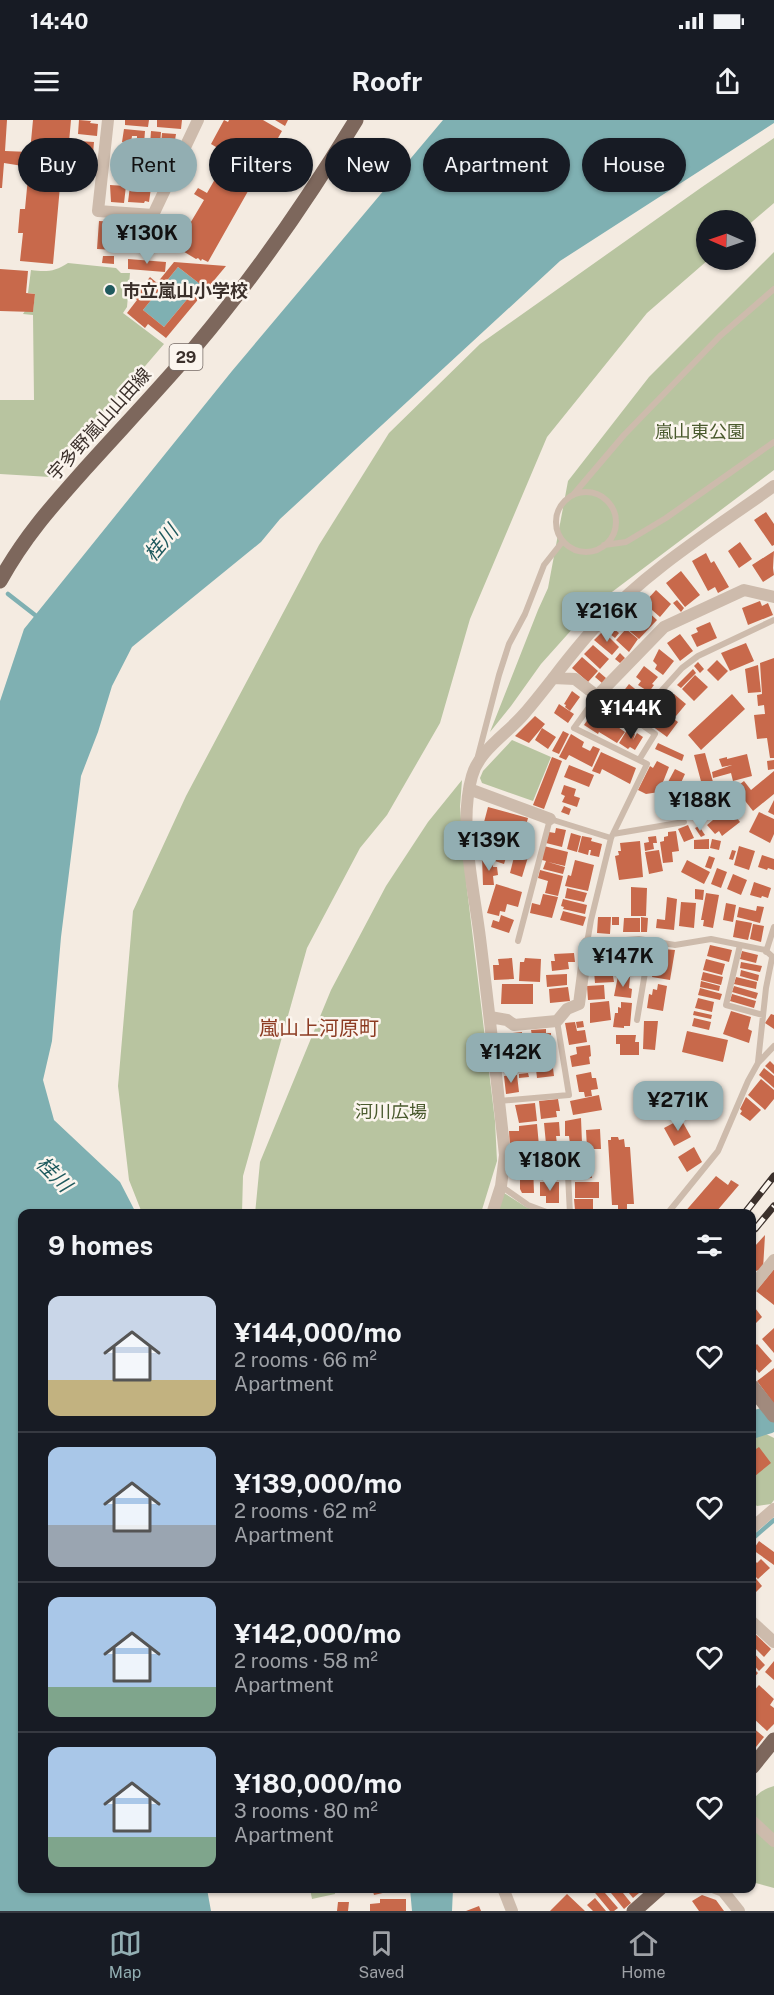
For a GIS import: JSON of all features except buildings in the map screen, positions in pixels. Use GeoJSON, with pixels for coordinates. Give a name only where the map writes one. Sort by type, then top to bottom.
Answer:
{"type":"FeatureCollection","features":[{"type":"Feature","properties":{"kind":"main road","name":"宇多野嵐山山田線"},"geometry":{"type":"LineString","coordinates":[[0,581],[18,550],[44,516],[196,346],[259,266],[322,175],[356,120]]}},
{"type":"Feature","properties":{"kind":"main road"},"geometry":{"type":"LineString","coordinates":[[756,1392],[772,1413]]}},
{"type":"Feature","properties":{"kind":"main road"},"geometry":{"type":"LineString","coordinates":[[756,1762],[774,1740]]}},
{"type":"Feature","properties":{"kind":"main road"},"geometry":{"type":"LineString","coordinates":[[634,1911],[654,1893]]}},
{"type":"Feature","properties":{"kind":"street"},"geometry":{"type":"LineString","coordinates":[[108,120],[98,211],[153,215],[198,120]]}},
{"type":"Feature","properties":{"kind":"street"},"geometry":{"type":"LineString","coordinates":[[494,1209],[501,1186],[505,1155],[490,1017],[470,868],[466,815],[469,789],[477,762],[523,716],[599,622],[630,592],[774,486]]}},
{"type":"Feature","properties":{"kind":"street"},"geometry":{"type":"LineString","coordinates":[[553,678],[575,679],[597,696],[664,627],[744,590],[774,597]]}},
{"type":"Feature","properties":{"kind":"street"},"geometry":{"type":"LineString","coordinates":[[469,789],[550,819]]}},
{"type":"Feature","properties":{"kind":"street"},"geometry":{"type":"LineString","coordinates":[[490,1017],[507,1020],[514,1025],[557,1021],[567,1009],[579,1004],[587,943]]}},
{"type":"Feature","properties":{"kind":"street"},"geometry":{"type":"LineString","coordinates":[[756,1282],[774,1260]]}},
{"type":"Feature","properties":{"kind":"street"},"geometry":{"type":"LineString","coordinates":[[756,1525],[774,1509]]}},
{"type":"Feature","properties":{"kind":"street"},"geometry":{"type":"LineString","coordinates":[[756,1626],[774,1642]]}},
{"type":"Feature","properties":{"kind":"street"},"geometry":{"type":"LineString","coordinates":[[756,1825],[774,1841]]}},
{"type":"Feature","properties":{"kind":"street"},"geometry":{"type":"LineString","coordinates":[[505,1893],[512,1911]]}},
{"type":"Feature","properties":{"kind":"street"},"geometry":{"type":"LineString","coordinates":[[724,1893],[739,1911]]}},
{"type":"Feature","properties":{"kind":"lane"},"geometry":{"type":"LineString","coordinates":[[573,495],[624,435],[712,344],[774,289]]}},
{"type":"Feature","properties":{"kind":"lane"},"geometry":{"type":"LineString","coordinates":[[604,545],[626,542],[666,518],[774,442]]}},
{"type":"Feature","properties":{"kind":"lane"},"geometry":{"type":"LineString","coordinates":[[581,492],[598,495],[611,507],[615,515],[614,532],[604,545],[596,550],[578,551],[563,541],[558,533],[556,515],[565,500],[581,492]]}},
{"type":"Feature","properties":{"kind":"lane"},"geometry":{"type":"LineString","coordinates":[[477,762],[509,644],[525,614],[544,565],[563,541]]}},
{"type":"Feature","properties":{"kind":"lane"},"geometry":{"type":"LineString","coordinates":[[635,720],[682,669],[698,656],[774,620]]}},
{"type":"Feature","properties":{"kind":"lane"},"geometry":{"type":"LineString","coordinates":[[639,760],[655,735],[597,696],[574,728],[647,764],[612,836],[587,943],[639,939],[675,945],[711,939],[766,952],[773,958],[766,988],[758,1063]]}},
{"type":"Feature","properties":{"kind":"lane"},"geometry":{"type":"LineString","coordinates":[[518,941],[550,819],[612,836],[684,822]]}},
{"type":"Feature","properties":{"kind":"lane"},"geometry":{"type":"LineString","coordinates":[[766,952],[774,927]]}},
{"type":"Feature","properties":{"kind":"lane"},"geometry":{"type":"LineString","coordinates":[[638,1020],[649,949],[654,942]]}},
{"type":"Feature","properties":{"kind":"lane"},"geometry":{"type":"LineString","coordinates":[[740,945],[726,1005],[763,1015]]}},
{"type":"Feature","properties":{"kind":"lane"},"geometry":{"type":"LineString","coordinates":[[499,1101],[569,1095],[557,1021]]}},
{"type":"Feature","properties":{"kind":"lane"},"geometry":{"type":"LineString","coordinates":[[671,1209],[718,1151],[748,1081],[758,1063],[774,1046]]}},
{"type":"Feature","properties":{"kind":"lane"},"geometry":{"type":"LineString","coordinates":[[505,1155],[567,1155],[570,1209]]}},
{"type":"Feature","properties":{"kind":"lane"},"geometry":{"type":"LineString","coordinates":[[501,1186],[528,1205],[539,1209]]}},
{"type":"Feature","properties":{"kind":"green space"},"geometry":{"type":"Polygon","coordinates":[[[774,138],[774,203],[756,218],[756,210],[696,210],[696,270],[647,313],[547,437],[470,619],[440,723],[387,815],[360,848],[307,948],[243,1176],[242,1209],[140,1209],[129,1180],[118,1086],[133,911],[186,796],[319,545],[389,433],[480,344],[774,138]]]}},
{"type":"Feature","properties":{"kind":"green space","name":"嵐山東公園"},"geometry":{"type":"Polygon","coordinates":[[[774,252],[774,470],[592,607],[541,664],[490,732],[548,588],[568,481],[649,377],[774,252]]]}},
{"type":"Feature","properties":{"kind":"green space"},"geometry":{"type":"Polygon","coordinates":[[[68,263],[116,268],[121,273],[130,273],[127,307],[123,313],[164,344],[50,477],[0,474],[0,400],[34,400],[33,315],[23,314],[25,311],[33,311],[35,294],[28,293],[31,270],[50,271],[68,263]]]}},
{"type":"Feature","properties":{"kind":"green space"},"geometry":{"type":"Polygon","coordinates":[[[512,740],[551,757],[533,801],[482,783],[480,778],[483,771],[512,740]]]}},
{"type":"Feature","properties":{"kind":"green space","name":"河川広場"},"geometry":{"type":"Polygon","coordinates":[[[462,780],[460,807],[467,889],[495,1121],[497,1161],[482,1209],[255,1209],[260,1162],[331,990],[386,886],[428,822],[462,780]]]}},
{"type":"Feature","properties":{"kind":"green space"},"geometry":{"type":"Polygon","coordinates":[[[501,1191],[532,1209],[497,1209],[501,1191]]]}},
{"type":"Feature","properties":{"kind":"green space"},"geometry":{"type":"Polygon","coordinates":[[[766,1434],[774,1438],[774,1500],[771,1504],[757,1506],[756,1505],[756,1436],[766,1434]]]}},
{"type":"Feature","properties":{"kind":"green space"},"geometry":{"type":"Polygon","coordinates":[[[774,1786],[774,1888],[756,1883],[756,1796],[774,1786]]]}},
{"type":"Feature","properties":{"kind":"green space"},"geometry":{"type":"Polygon","coordinates":[[[311,1893],[335,1893],[335,1894],[312,1899],[311,1893]]]}},
{"type":"Feature","properties":{"kind":"water","name":"桂川"},"geometry":{"type":"Polygon","coordinates":[[[443,120],[774,120],[774,123],[686,180],[686,138],[582,138],[582,192],[667,192],[560,261],[280,519],[261,542],[132,647],[112,686],[81,776],[61,937],[52,1041],[43,1080],[54,1120],[120,1182],[134,1209],[18,1209],[18,1893],[208,1893],[211,1911],[0,1911],[0,701],[24,629],[232,371],[382,192],[411,192],[411,158],[423,144],[423,192],[570,192],[570,138],[428,138],[443,120]]]}},
{"type":"Feature","properties":{"kind":"water"},"geometry":{"type":"Polygon","coordinates":[[[178,267],[200,284],[200,287],[164,327],[143,310],[178,267]]]}},
{"type":"Feature","properties":{"kind":"water"},"geometry":{"type":"Polygon","coordinates":[[[410,1893],[453,1893],[452,1911],[412,1911],[410,1893]]]}},
{"type":"Feature","properties":{"kind":"waterway"},"geometry":{"type":"LineString","coordinates":[[8,594],[35,615]]}},
{"type":"Feature","properties":{"kind":"waterway"},"geometry":{"type":"LineString","coordinates":[[756,1424],[774,1416]]}},
{"type":"Feature","properties":{"kind":"waterway"},"geometry":{"type":"LineString","coordinates":[[756,1536],[774,1520]]}},
{"type":"Feature","properties":{"kind":"railway"},"geometry":{"type":"LineString","coordinates":[[748,1209],[774,1176]]}},
{"type":"Feature","properties":{"kind":"railway"},"geometry":{"type":"LineString","coordinates":[[756,1228],[774,1206]]}},
{"type":"Feature","properties":{"kind":"place","name":"市立嵐山小学校"},"geometry":{"type":"Point","coordinates":[110,290]}},
{"type":"Feature","properties":{"kind":"district","name":"嵐山上河原町"},"geometry":{"type":"Point","coordinates":[319,1028]}}]}
